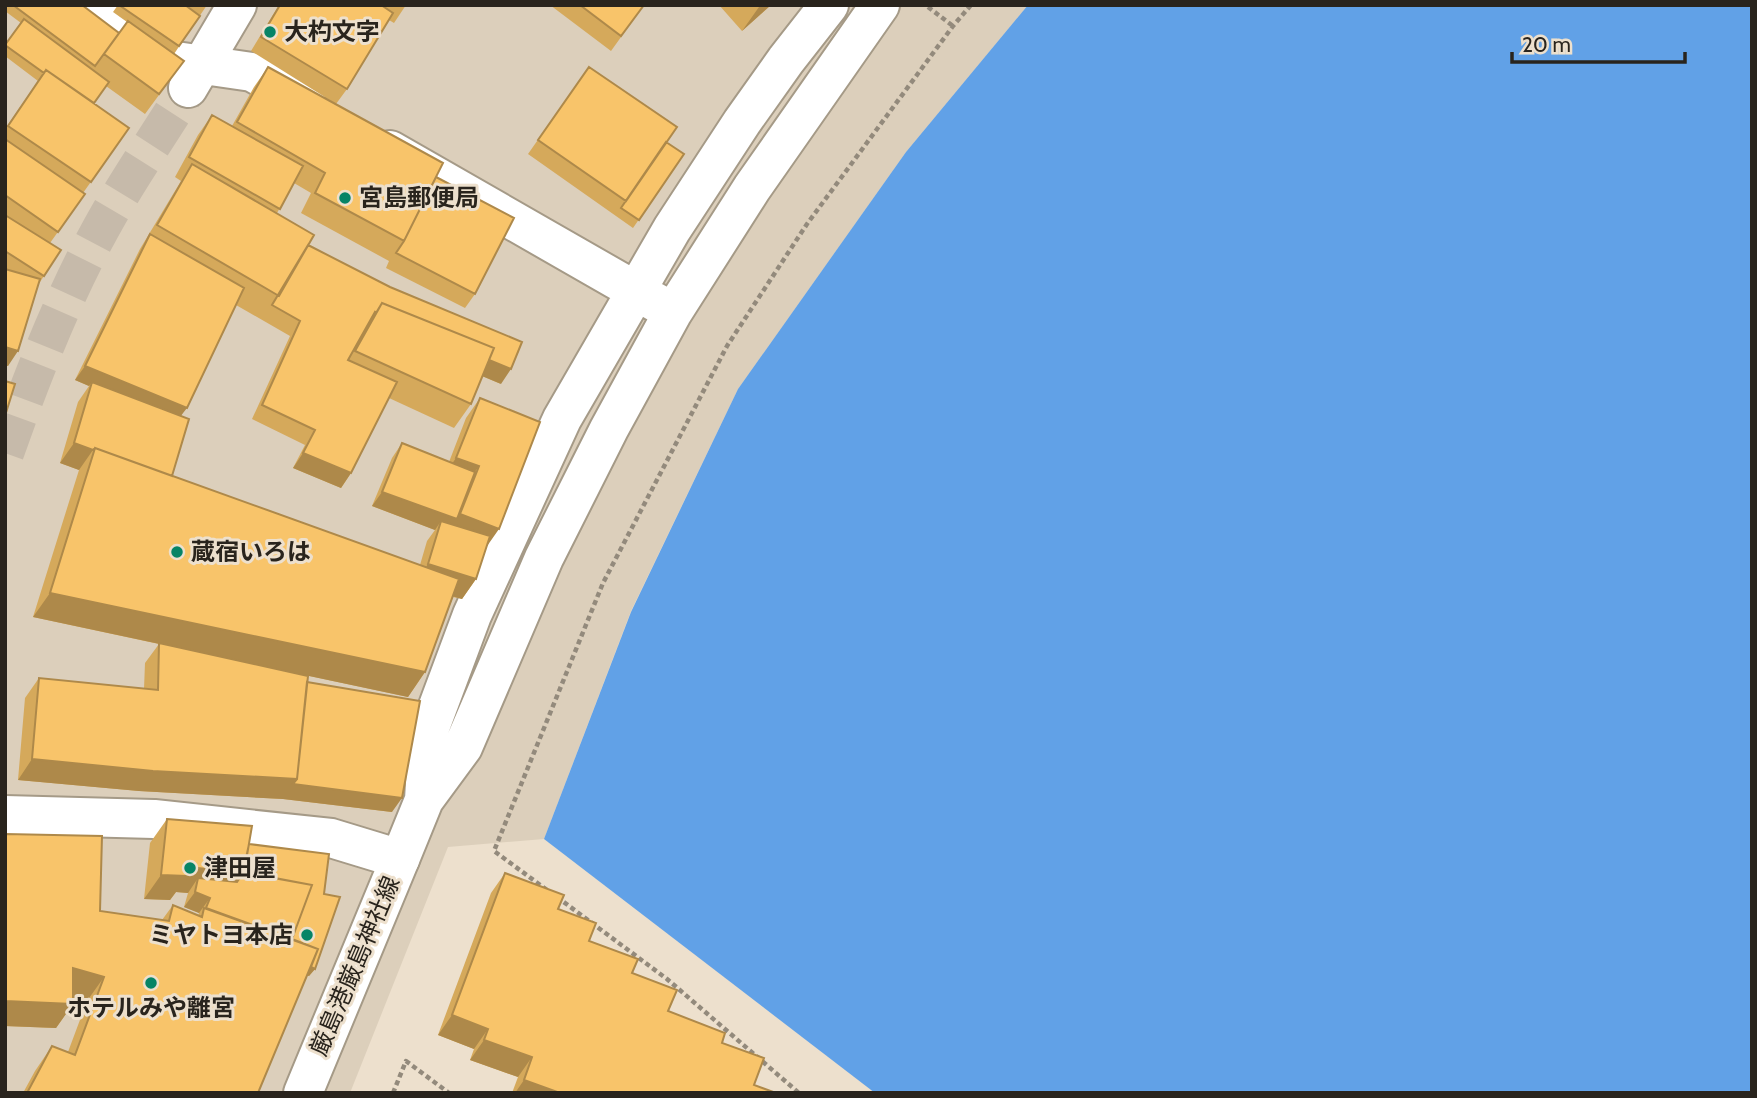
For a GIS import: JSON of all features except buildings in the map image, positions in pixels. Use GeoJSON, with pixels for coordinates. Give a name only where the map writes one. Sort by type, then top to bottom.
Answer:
{"type":"FeatureCollection","features":[{"type":"Feature","properties":{"kind":"street"},"geometry":{"type":"LineString","coordinates":[[90,5],[194,76],[252,72],[673,312]]}},
{"type":"Feature","properties":{"kind":"street"},"geometry":{"type":"LineString","coordinates":[[194,76],[237,5]]}},
{"type":"Feature","properties":{"kind":"street"},"geometry":{"type":"LineString","coordinates":[[424,800],[428,733],[472,615],[562,419],[672,229],[786,60],[829,5]]}},
{"type":"Feature","properties":{"kind":"street"},"geometry":{"type":"LineString","coordinates":[[400,859],[424,800],[463,747],[544,558],[609,429],[673,312],[752,188],[880,5]]}},
{"type":"Feature","properties":{"kind":"street"},"geometry":{"type":"LineString","coordinates":[[786,60],[821,87]]}},
{"type":"Feature","properties":{"kind":"street"},"geometry":{"type":"LineString","coordinates":[[535,477],[575,497]]}},
{"type":"Feature","properties":{"kind":"street","name":"厳島港厳島神社線"},"geometry":{"type":"LineString","coordinates":[[5,815],[155,819],[331,838],[400,859],[303,1093]]}},
{"type":"Feature","properties":{"kind":"path"},"geometry":{"type":"LineString","coordinates":[[926,5],[953,26]]}},
{"type":"Feature","properties":{"kind":"path"},"geometry":{"type":"LineString","coordinates":[[799,1093],[667,979],[494,850],[603,583],[727,346],[807,225],[971,5]]}},
{"type":"Feature","properties":{"kind":"path"},"geometry":{"type":"LineString","coordinates":[[393,1093],[406,1061],[449,1093]]}},
{"type":"Feature","properties":{"kind":"shaded area"},"geometry":{"type":"Polygon","coordinates":[[[11,5],[1028,5],[906,152],[738,389],[631,611],[544,839],[448,847],[350,1093],[5,1093],[5,15],[11,5]]]}},
{"type":"Feature","properties":{"kind":"water"},"geometry":{"type":"Polygon","coordinates":[[[1028,5],[1752,5],[1752,1093],[875,1093],[544,839],[631,612],[738,389],[906,152],[1028,5]]]}},
{"type":"Feature","properties":{"kind":"tunnel"},"geometry":{"type":"LineString","coordinates":[[5,453],[39,361],[93,242],[188,88]]}},
{"type":"Feature","properties":{"kind":"place","name":"大杓文字"},"geometry":{"type":"Point","coordinates":[270,32]}},
{"type":"Feature","properties":{"kind":"place","name":"宮島郵便局"},"geometry":{"type":"Point","coordinates":[345,198]}},
{"type":"Feature","properties":{"kind":"place","name":"蔵宿いろは"},"geometry":{"type":"Point","coordinates":[177,552]}},
{"type":"Feature","properties":{"kind":"place","name":"津田屋"},"geometry":{"type":"Point","coordinates":[190,868]}},
{"type":"Feature","properties":{"kind":"place","name":"ミヤトヨ本店"},"geometry":{"type":"Point","coordinates":[307,935]}},
{"type":"Feature","properties":{"kind":"place","name":"ホテルみや離宮"},"geometry":{"type":"Point","coordinates":[151,983]}}]}
